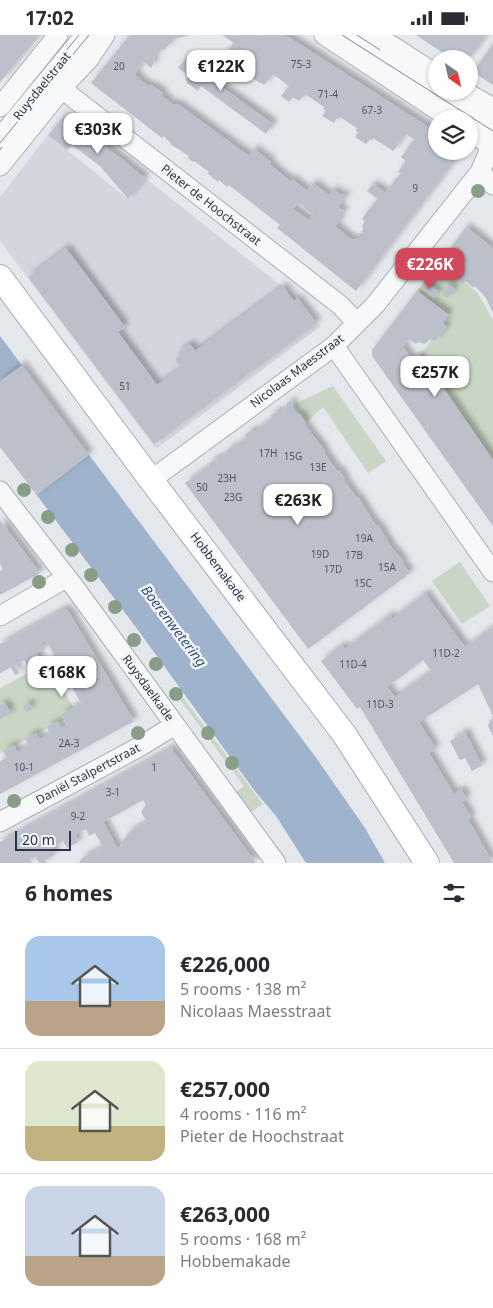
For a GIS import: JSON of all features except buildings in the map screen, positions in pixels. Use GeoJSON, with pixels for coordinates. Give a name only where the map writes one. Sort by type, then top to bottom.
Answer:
{"type":"FeatureCollection","features":[{"type":"Feature","properties":{"kind":"main road","name":"Hobbemakade"},"geometry":{"type":"LineString","coordinates":[[0,277],[344,734],[427,863]]}},
{"type":"Feature","properties":{"kind":"street","name":"Ruysdaelstraat"},"geometry":{"type":"LineString","coordinates":[[0,107],[58,35]]}},
{"type":"Feature","properties":{"kind":"street","name":"Ruysdaelstraat"},"geometry":{"type":"LineString","coordinates":[[0,138],[84,35]]}},
{"type":"Feature","properties":{"kind":"street","name":"Ruysdaelstraat"},"geometry":{"type":"LineString","coordinates":[[0,165],[89,59],[105,35]]}},
{"type":"Feature","properties":{"kind":"street"},"geometry":{"type":"LineString","coordinates":[[324,35],[437,110]]}},
{"type":"Feature","properties":{"kind":"street"},"geometry":{"type":"LineString","coordinates":[[350,35],[428,86]]}},
{"type":"Feature","properties":{"kind":"street"},"geometry":{"type":"LineString","coordinates":[[375,35],[428,69]]}},
{"type":"Feature","properties":{"kind":"street","name":"Pieter de Hoochstraat"},"geometry":{"type":"LineString","coordinates":[[62,89],[340,305],[357,323]]}},
{"type":"Feature","properties":{"kind":"street"},"geometry":{"type":"LineString","coordinates":[[447,100],[492,136]]}},
{"type":"Feature","properties":{"kind":"street"},"geometry":{"type":"LineString","coordinates":[[478,100],[493,109]]}},
{"type":"Feature","properties":{"kind":"street"},"geometry":{"type":"LineString","coordinates":[[478,133],[492,136]]}},
{"type":"Feature","properties":{"kind":"street","name":"Nicolaas Maesstraat"},"geometry":{"type":"LineString","coordinates":[[151,480],[334,346],[375,305],[487,178],[492,136]]}},
{"type":"Feature","properties":{"kind":"street"},"geometry":{"type":"LineString","coordinates":[[334,346],[493,572]]}},
{"type":"Feature","properties":{"kind":"street","name":"Ruysdaelkade"},"geometry":{"type":"LineString","coordinates":[[0,491],[276,863]]}},
{"type":"Feature","properties":{"kind":"street"},"geometry":{"type":"LineString","coordinates":[[0,616],[66,578]]}},
{"type":"Feature","properties":{"kind":"street","name":"Daniël Stalpertstraat"},"geometry":{"type":"LineString","coordinates":[[0,821],[175,725]]}},
{"type":"Feature","properties":{"kind":"shaded area"},"geometry":{"type":"Polygon","coordinates":[[[48,135],[128,199],[145,178],[293,295],[321,326],[156,449],[0,241],[0,197],[48,135]]]}},
{"type":"Feature","properties":{"kind":"green space"},"geometry":{"type":"Polygon","coordinates":[[[439,262],[477,292],[493,320],[493,462],[419,357],[447,320],[415,294],[439,262]]]}},
{"type":"Feature","properties":{"kind":"green space"},"geometry":{"type":"Polygon","coordinates":[[[333,386],[386,461],[368,473],[323,407],[306,423],[294,404],[333,386]]]}},
{"type":"Feature","properties":{"kind":"green space"},"geometry":{"type":"Polygon","coordinates":[[[460,562],[490,606],[462,624],[432,581],[460,562]]]}},
{"type":"Feature","properties":{"kind":"green space"},"geometry":{"type":"Polygon","coordinates":[[[47,663],[77,713],[0,753],[0,688],[47,663]]]}},
{"type":"Feature","properties":{"kind":"green space"},"geometry":{"type":"Polygon","coordinates":[[[181,695],[263,804],[251,812],[236,792],[244,786],[178,697],[181,695]]]}},
{"type":"Feature","properties":{"kind":"water","name":"Boerenwetering"},"geometry":{"type":"Polygon","coordinates":[[[0,336],[317,759],[365,828],[385,863],[306,863],[276,816],[254,790],[135,626],[0,446],[0,336]]]}},
{"type":"Feature","properties":{"kind":"tram line"},"geometry":{"type":"LineString","coordinates":[[55,64],[79,35]]}},
{"type":"Feature","properties":{"kind":"tram line"},"geometry":{"type":"LineString","coordinates":[[0,143],[89,35]]}},
{"type":"Feature","properties":{"kind":"tram line"},"geometry":{"type":"LineString","coordinates":[[342,35],[493,131]]}},
{"type":"Feature","properties":{"kind":"tram line"},"geometry":{"type":"LineString","coordinates":[[357,35],[380,50]]}}]}
